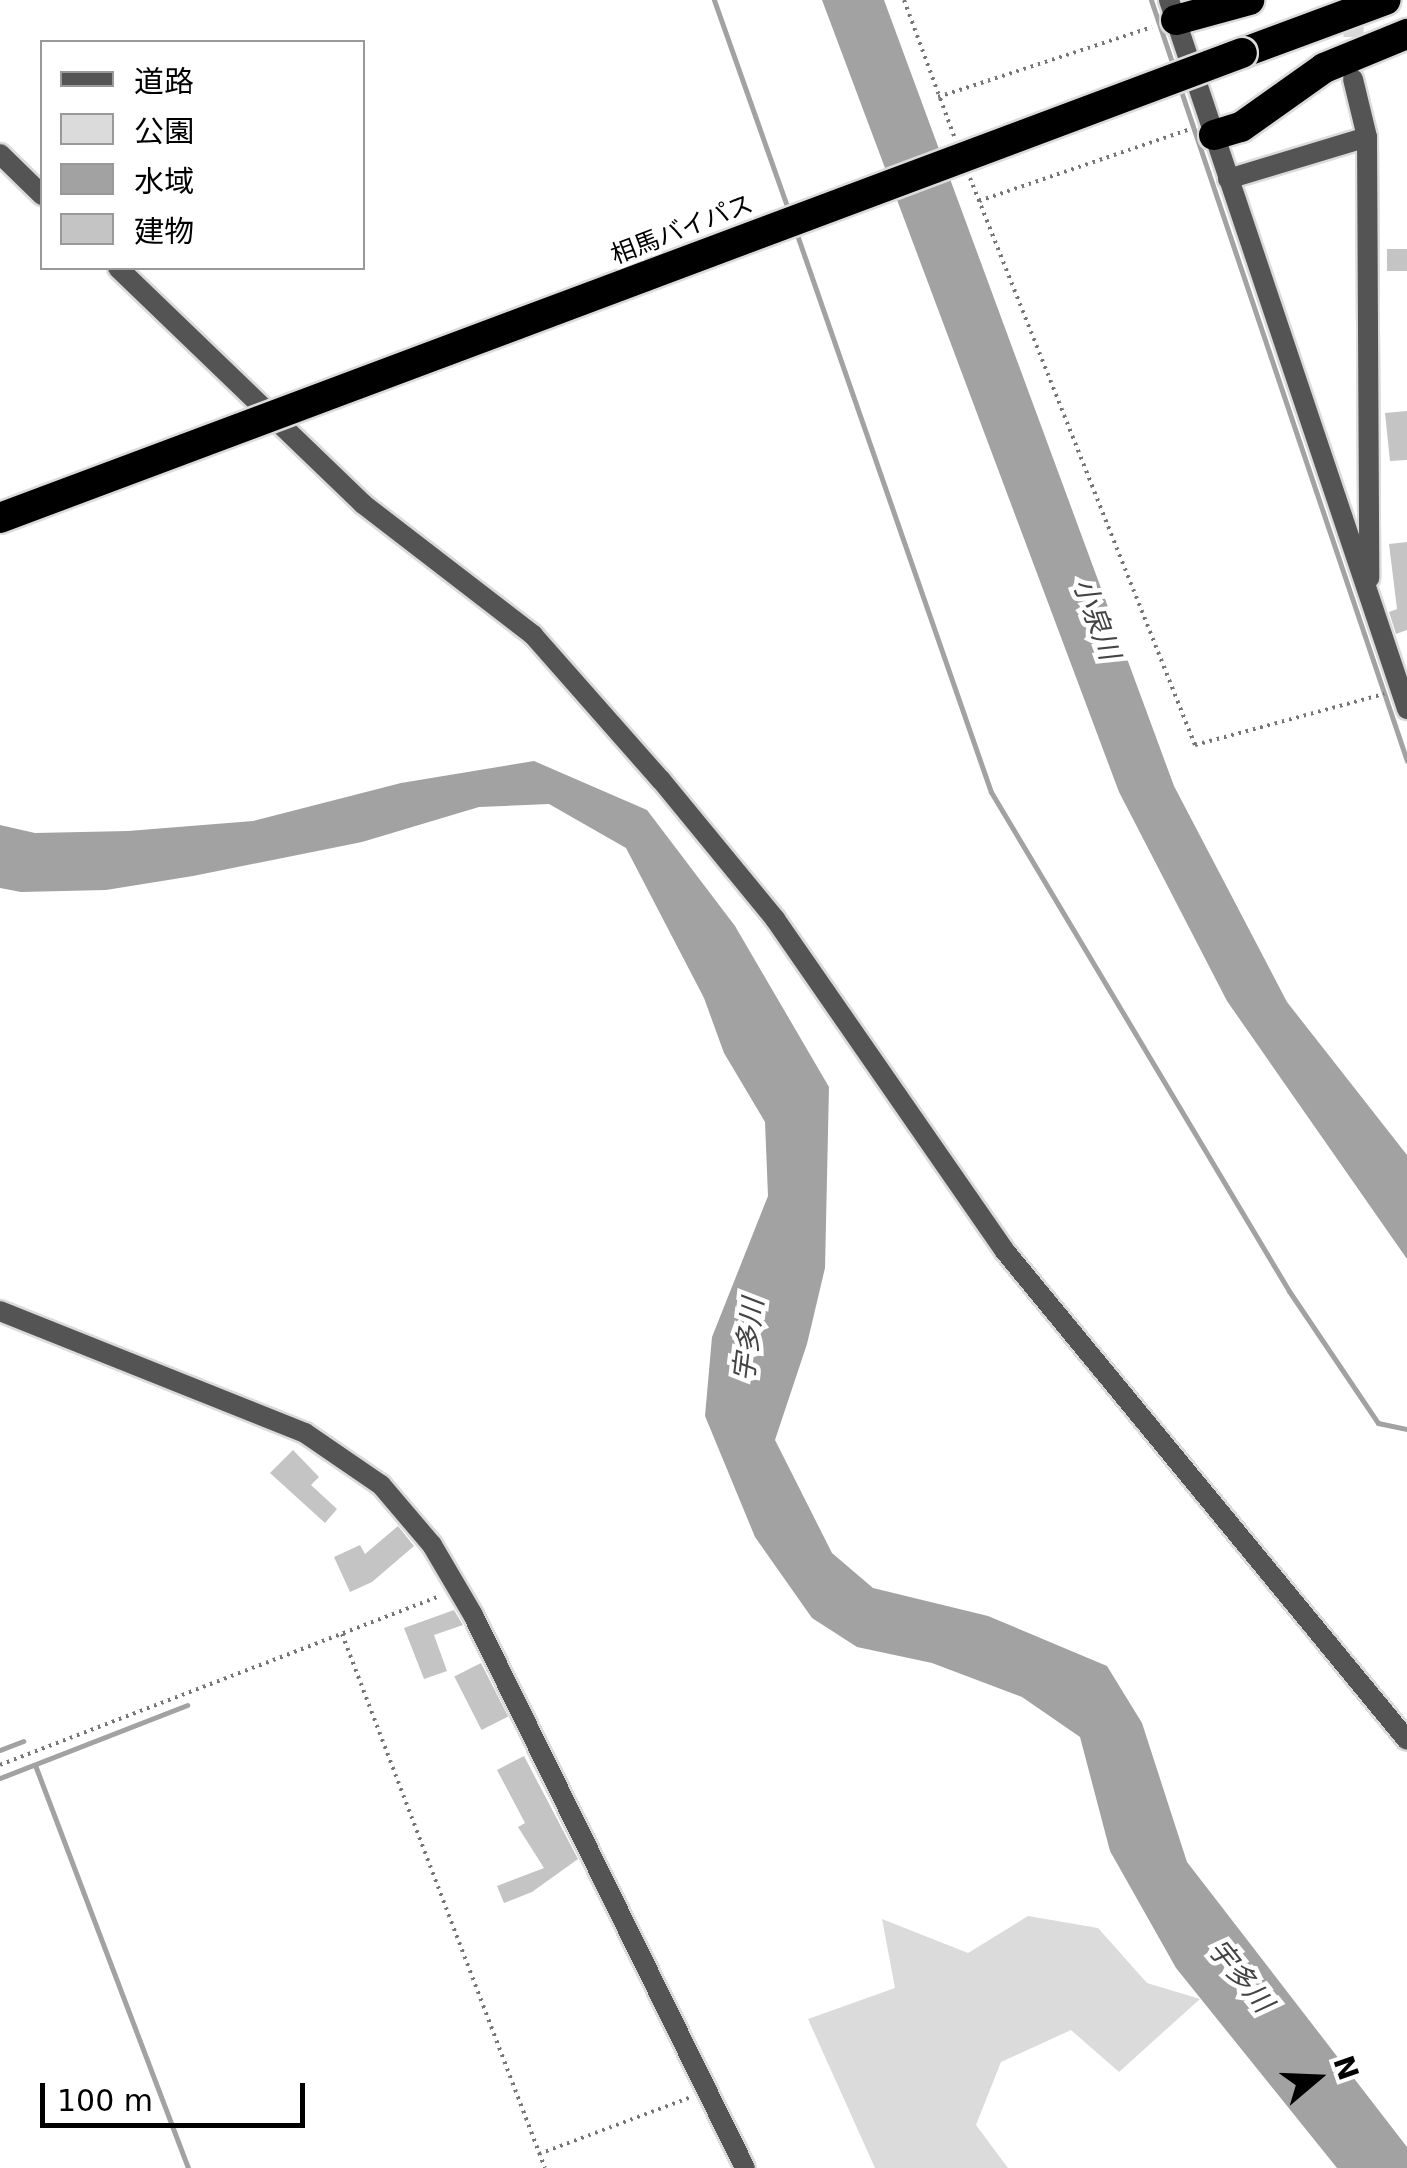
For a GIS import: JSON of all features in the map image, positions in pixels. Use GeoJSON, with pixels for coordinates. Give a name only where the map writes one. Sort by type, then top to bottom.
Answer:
{"type":"FeatureCollection","features":[{"type":"Feature","properties":{"kind":"highway"},"geometry":{"type":"LineString","coordinates":[[1173,10],[1249,0]]}},
{"type":"Feature","properties":{"kind":"highway","name":"相馬バイパス"},"geometry":{"type":"LineString","coordinates":[[0,518],[1385,0]]}},
{"type":"Feature","properties":{"kind":"highway"},"geometry":{"type":"LineString","coordinates":[[1214,135],[1241,127],[1324,68],[1407,34]]}},
{"type":"Feature","properties":{"kind":"street"},"geometry":{"type":"LineString","coordinates":[[1173,10],[1405,696]]}},
{"type":"Feature","properties":{"kind":"street"},"geometry":{"type":"LineString","coordinates":[[1353,79],[1367,137],[1370,594]]}},
{"type":"Feature","properties":{"kind":"street"},"geometry":{"type":"LineString","coordinates":[[1228,179],[1367,137]]}},
{"type":"Feature","properties":{"kind":"street"},"geometry":{"type":"LineString","coordinates":[[0,154],[40,193]]}},
{"type":"Feature","properties":{"kind":"street"},"geometry":{"type":"LineString","coordinates":[[120,270],[363,504],[533,636],[660,780],[775,919],[1004,1250],[1407,1740]]}},
{"type":"Feature","properties":{"kind":"street"},"geometry":{"type":"LineString","coordinates":[[0,1311],[305,1432],[381,1485],[432,1545],[458,1590],[745,2168]]}},
{"type":"Feature","properties":{"kind":"path"},"geometry":{"type":"LineString","coordinates":[[904,0],[958,149]]}},
{"type":"Feature","properties":{"kind":"path"},"geometry":{"type":"LineString","coordinates":[[938,97],[1173,10]]}},
{"type":"Feature","properties":{"kind":"path"},"geometry":{"type":"LineString","coordinates":[[979,201],[1184,127],[1214,135]]}},
{"type":"Feature","properties":{"kind":"path"},"geometry":{"type":"LineString","coordinates":[[966,166],[1196,744],[1405,696]]}},
{"type":"Feature","properties":{"kind":"path"},"geometry":{"type":"LineString","coordinates":[[0,1765],[458,1590]]}},
{"type":"Feature","properties":{"kind":"path"},"geometry":{"type":"LineString","coordinates":[[342,1634],[545,2168]]}},
{"type":"Feature","properties":{"kind":"path"},"geometry":{"type":"LineString","coordinates":[[540,2154],[708,2091]]}},
{"type":"Feature","properties":{"kind":"green space"},"geometry":{"type":"Polygon","coordinates":[[[1028,1916],[1098,1928],[1147,1983],[1200,1999],[1119,2072],[1071,2030],[1001,2062],[976,2125],[1008,2168],[875,2168],[808,2019],[895,1988],[882,1919],[968,1953],[1028,1916]]]}},
{"type":"Feature","properties":{"kind":"water","name":"小泉川"},"geometry":{"type":"Polygon","coordinates":[[[822,0],[884,0],[1174,786],[1287,1002],[1407,1155],[1407,1259],[1227,1001],[1119,792],[822,0]]]}},
{"type":"Feature","properties":{"kind":"water","name":"宇多川"},"geometry":{"type":"Polygon","coordinates":[[[534,761],[647,810],[735,926],[829,1087],[825,1268],[807,1344],[775,1440],[832,1553],[873,1588],[988,1616],[1107,1666],[1142,1723],[1187,1862],[1407,2147],[1407,2168],[1337,2168],[1176,1968],[1110,1851],[1080,1737],[1022,1697],[932,1663],[857,1647],[812,1618],[755,1537],[705,1416],[712,1337],[768,1196],[765,1122],[724,1053],[704,998],[626,848],[549,804],[479,807],[362,842],[193,876],[106,890],[21,892],[0,888],[0,825],[35,833],[128,831],[253,821],[401,783],[534,761]]]}},
{"type":"Feature","properties":{"kind":"building"},"geometry":{"type":"Polygon","coordinates":[[[1387,249],[1407,249],[1407,271],[1387,271],[1387,249]]]}},
{"type":"Feature","properties":{"kind":"building"},"geometry":{"type":"Polygon","coordinates":[[[1407,411],[1407,460],[1390,461],[1385,413],[1407,411]]]}},
{"type":"Feature","properties":{"kind":"building"},"geometry":{"type":"Polygon","coordinates":[[[1407,542],[1407,630],[1396,634],[1389,612],[1397,609],[1389,544],[1407,542]]]}},
{"type":"Feature","properties":{"kind":"building"},"geometry":{"type":"Polygon","coordinates":[[[293,1450],[319,1477],[311,1485],[337,1509],[325,1523],[270,1473],[293,1450]]]}},
{"type":"Feature","properties":{"kind":"building"},"geometry":{"type":"Polygon","coordinates":[[[398,1526],[414,1546],[372,1582],[350,1592],[334,1557],[360,1545],[365,1554],[398,1526]]]}},
{"type":"Feature","properties":{"kind":"building"},"geometry":{"type":"Polygon","coordinates":[[[454,1610],[463,1625],[434,1635],[447,1671],[424,1679],[404,1628],[454,1610]]]}},
{"type":"Feature","properties":{"kind":"building"},"geometry":{"type":"Polygon","coordinates":[[[481,1663],[508,1716],[482,1730],[454,1677],[481,1663]]]}},
{"type":"Feature","properties":{"kind":"building"},"geometry":{"type":"Polygon","coordinates":[[[524,1756],[578,1859],[532,1892],[504,1903],[497,1886],[544,1868],[518,1827],[525,1823],[497,1770],[524,1756]]]}},
{"type":"Feature","properties":{"kind":"waterway"},"geometry":{"type":"LineString","coordinates":[[714,0],[788,209]]}},
{"type":"Feature","properties":{"kind":"waterway"},"geometry":{"type":"LineString","coordinates":[[1151,0],[1174,68]]}},
{"type":"Feature","properties":{"kind":"waterway"},"geometry":{"type":"LineString","coordinates":[[1180,88],[1407,761]]}},
{"type":"Feature","properties":{"kind":"waterway"},"geometry":{"type":"LineString","coordinates":[[795,229],[991,792],[1289,1291],[1378,1423],[1407,1429]]}},
{"type":"Feature","properties":{"kind":"waterway"},"geometry":{"type":"LineString","coordinates":[[0,1778],[187,1705]]}},
{"type":"Feature","properties":{"kind":"waterway"},"geometry":{"type":"LineString","coordinates":[[0,1750],[23,1741]]}},
{"type":"Feature","properties":{"kind":"waterway"},"geometry":{"type":"LineString","coordinates":[[35,1765],[188,2168]]}},
{"type":"Feature","properties":{"kind":"tunnel"},"geometry":{"type":"LineString","coordinates":[[1353,67],[1354,1]]}}]}
